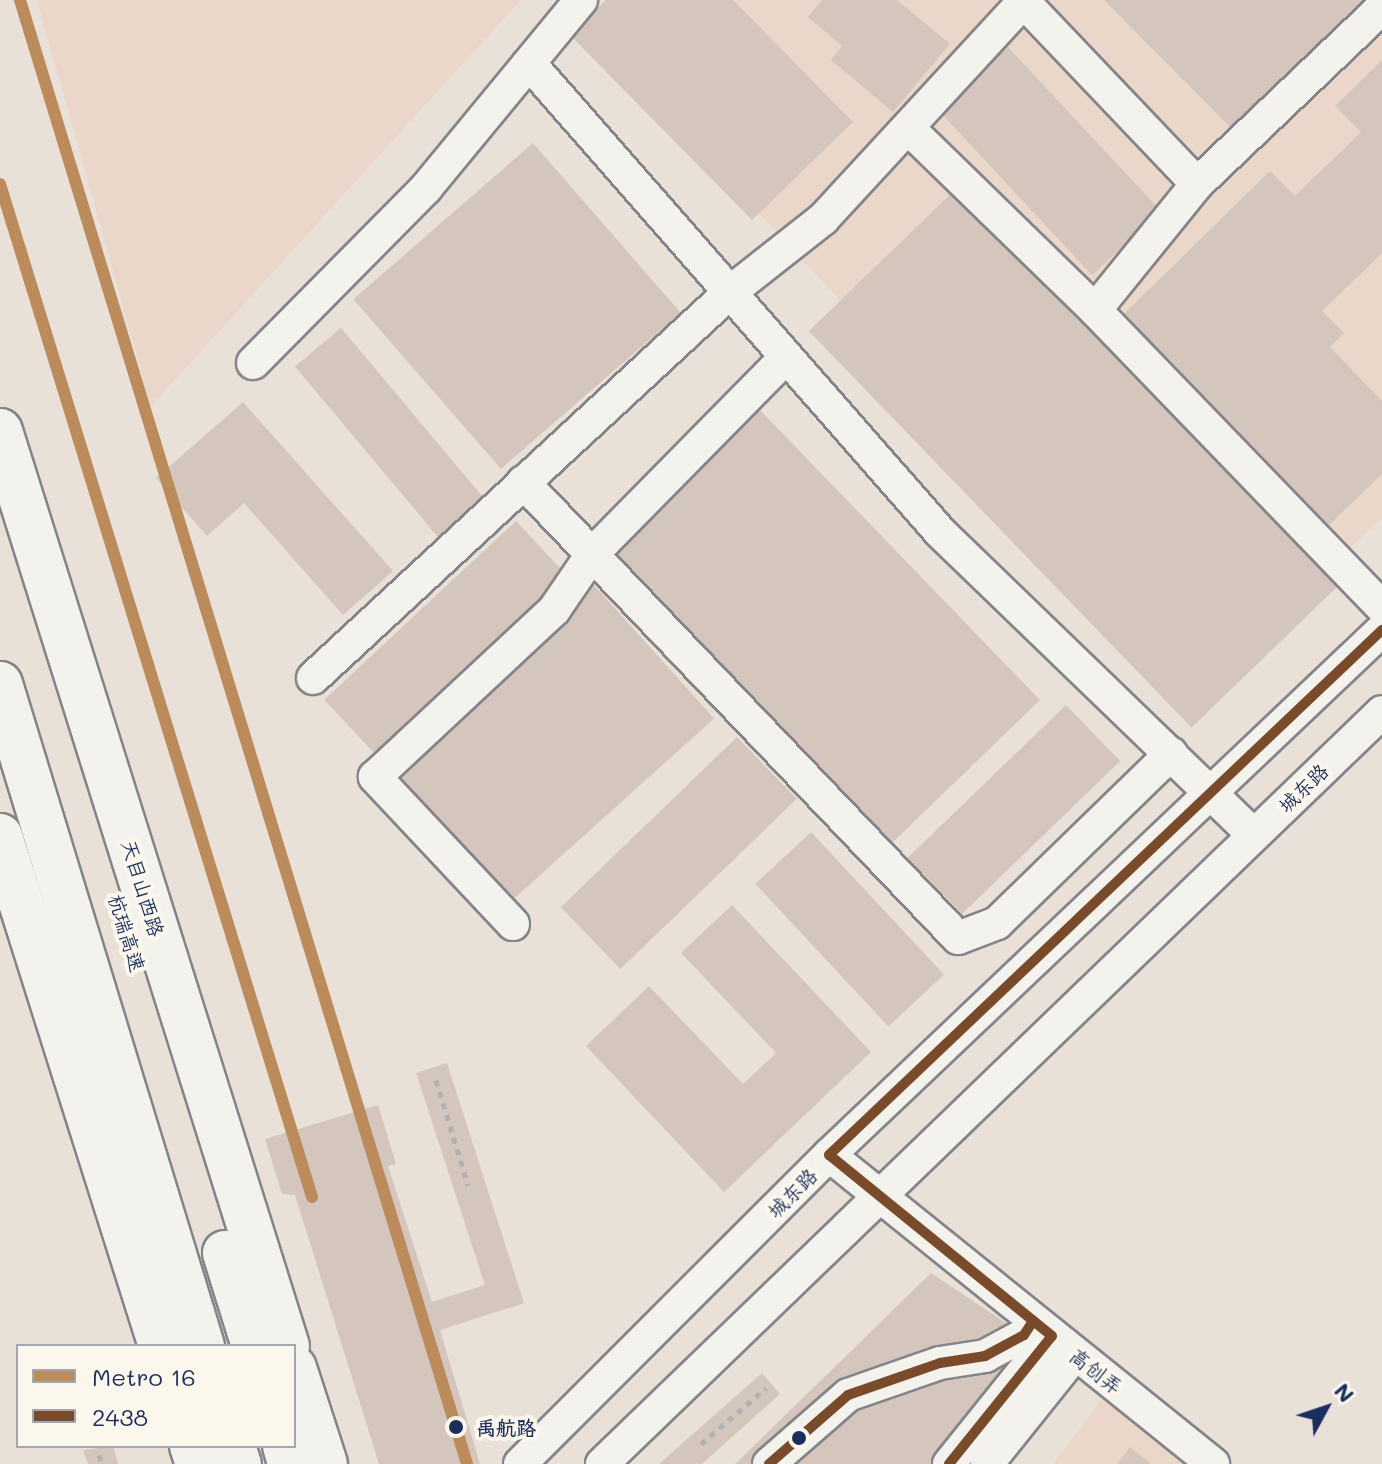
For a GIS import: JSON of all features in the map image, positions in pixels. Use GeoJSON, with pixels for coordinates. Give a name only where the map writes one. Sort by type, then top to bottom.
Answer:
{"type":"FeatureCollection","features":[{"type":"Feature","properties":{"kind":"highway","name":"天目山西路"},"geometry":{"type":"LineString","coordinates":[[0,431],[286,1344]]}},
{"type":"Feature","properties":{"kind":"highway","name":"杭瑞高速"},"geometry":{"type":"LineString","coordinates":[[0,519],[253,1344]]}},
{"type":"Feature","properties":{"kind":"highway"},"geometry":{"type":"LineString","coordinates":[[0,684],[201,1344]]}},
{"type":"Feature","properties":{"kind":"highway"},"geometry":{"type":"LineString","coordinates":[[0,836],[160,1344]]}},
{"type":"Feature","properties":{"kind":"highway"},"geometry":{"type":"LineString","coordinates":[[296,1374],[325,1464]]}},
{"type":"Feature","properties":{"kind":"street"},"geometry":{"type":"LineString","coordinates":[[253,363],[426,188],[581,0]]}},
{"type":"Feature","properties":{"kind":"street"},"geometry":{"type":"LineString","coordinates":[[313,678],[729,293],[823,219],[1024,1],[1197,184]]}},
{"type":"Feature","properties":{"kind":"street"},"geometry":{"type":"LineString","coordinates":[[1095,310],[1197,184],[1382,8]]}},
{"type":"Feature","properties":{"kind":"street"},"geometry":{"type":"LineString","coordinates":[[529,63],[940,532],[1254,835]]}},
{"type":"Feature","properties":{"kind":"street"},"geometry":{"type":"LineString","coordinates":[[908,128],[1095,310],[1382,607]]}},
{"type":"Feature","properties":{"kind":"street"},"geometry":{"type":"LineString","coordinates":[[513,924],[375,777],[554,610],[593,553],[786,357]]}},
{"type":"Feature","properties":{"kind":"street"},"geometry":{"type":"LineString","coordinates":[[523,482],[958,938],[997,923],[1171,754]]}},
{"type":"Feature","properties":{"kind":"street","name":"城东路"},"geometry":{"type":"LineString","coordinates":[[520,1464],[829,1155],[1382,630]]}},
{"type":"Feature","properties":{"kind":"street","name":"城东路"},"geometry":{"type":"LineString","coordinates":[[602,1464],[1382,712]]}},
{"type":"Feature","properties":{"kind":"street","name":"高创弄"},"geometry":{"type":"LineString","coordinates":[[829,1155],[1213,1464]]}},
{"type":"Feature","properties":{"kind":"street"},"geometry":{"type":"LineString","coordinates":[[769,1464],[848,1395],[940,1363],[985,1356],[1024,1335],[1053,1337]]}},
{"type":"Feature","properties":{"kind":"street"},"geometry":{"type":"LineString","coordinates":[[949,1464],[1053,1337]]}},
{"type":"Feature","properties":{"kind":"street"},"geometry":{"type":"LineString","coordinates":[[987,1464],[1053,1337]]}},
{"type":"Feature","properties":{"kind":"path"},"geometry":{"type":"LineString","coordinates":[[436,1080],[468,1185]]}},
{"type":"Feature","properties":{"kind":"path"},"geometry":{"type":"LineString","coordinates":[[701,1444],[766,1388]]}},
{"type":"Feature","properties":{"kind":"path"},"geometry":{"type":"LineString","coordinates":[[99,1455],[102,1464]]}},
{"type":"Feature","properties":{"kind":"shaded area"},"geometry":{"type":"Polygon","coordinates":[[[37,0],[521,0],[151,406],[37,0]]]}},
{"type":"Feature","properties":{"kind":"shaded area"},"geometry":{"type":"Polygon","coordinates":[[[684,0],[1382,0],[1382,518],[1200,686],[626,71],[684,0]]]}},
{"type":"Feature","properties":{"kind":"shaded area"},"geometry":{"type":"Polygon","coordinates":[[[1103,1398],[1186,1464],[1053,1464],[1103,1398]]]}},
{"type":"Feature","properties":{"kind":"building"},"geometry":{"type":"Polygon","coordinates":[[[606,0],[733,0],[853,122],[752,220],[570,35],[606,0]]]}},
{"type":"Feature","properties":{"kind":"building"},"geometry":{"type":"Polygon","coordinates":[[[822,0],[897,0],[950,44],[893,112],[831,60],[842,46],[808,17],[822,0]]]}},
{"type":"Feature","properties":{"kind":"building"},"geometry":{"type":"Polygon","coordinates":[[[1104,0],[1370,0],[1236,133],[1104,0]]]}},
{"type":"Feature","properties":{"kind":"building"},"geometry":{"type":"Polygon","coordinates":[[[1006,45],[1161,211],[1092,275],[937,109],[1006,45]]]}},
{"type":"Feature","properties":{"kind":"building"},"geometry":{"type":"Polygon","coordinates":[[[1382,60],[1382,253],[1322,311],[1344,333],[1330,347],[1382,401],[1382,474],[1329,525],[1124,314],[1270,171],[1295,196],[1361,132],[1335,106],[1382,60]]]}},
{"type":"Feature","properties":{"kind":"building"},"geometry":{"type":"Polygon","coordinates":[[[533,143],[681,313],[501,469],[353,299],[533,143]]]}},
{"type":"Feature","properties":{"kind":"building"},"geometry":{"type":"Polygon","coordinates":[[[957,188],[1340,584],[1192,727],[809,331],[957,188]]]}},
{"type":"Feature","properties":{"kind":"building"},"geometry":{"type":"Polygon","coordinates":[[[341,328],[484,498],[438,537],[295,367],[341,328]]]}},
{"type":"Feature","properties":{"kind":"building"},"geometry":{"type":"Polygon","coordinates":[[[243,402],[393,571],[343,615],[244,503],[207,536],[156,478],[243,402]]]}},
{"type":"Feature","properties":{"kind":"building"},"geometry":{"type":"Polygon","coordinates":[[[758,408],[1040,700],[888,847],[605,555],[758,408]]]}},
{"type":"Feature","properties":{"kind":"building"},"geometry":{"type":"Polygon","coordinates":[[[516,521],[569,578],[378,757],[324,700],[516,521]]]}},
{"type":"Feature","properties":{"kind":"building"},"geometry":{"type":"Polygon","coordinates":[[[593,584],[714,719],[512,901],[391,766],[593,584]]]}},
{"type":"Feature","properties":{"kind":"building"},"geometry":{"type":"Polygon","coordinates":[[[1066,705],[1120,761],[962,914],[908,858],[1066,705]]]}},
{"type":"Feature","properties":{"kind":"building"},"geometry":{"type":"Polygon","coordinates":[[[737,737],[797,799],[621,969],[561,907],[737,737]]]}},
{"type":"Feature","properties":{"kind":"building"},"geometry":{"type":"Polygon","coordinates":[[[811,832],[944,975],[888,1026],[755,884],[811,832]]]}},
{"type":"Feature","properties":{"kind":"building"},"geometry":{"type":"Polygon","coordinates":[[[732,905],[871,1052],[724,1192],[586,1046],[649,986],[743,1084],[776,1053],[681,953],[732,905]]]}},
{"type":"Feature","properties":{"kind":"building","name":"禹航路"},"geometry":{"type":"Polygon","coordinates":[[[447,1063],[524,1303],[440,1330],[480,1464],[379,1464],[295,1195],[282,1194],[265,1139],[378,1105],[396,1164],[388,1166],[432,1302],[485,1285],[416,1073],[447,1063]]]}},
{"type":"Feature","properties":{"kind":"building"},"geometry":{"type":"Polygon","coordinates":[[[931,1273],[1024,1335],[964,1464],[735,1464],[931,1273]]]}},
{"type":"Feature","properties":{"kind":"building"},"geometry":{"type":"Polygon","coordinates":[[[762,1373],[780,1394],[702,1464],[659,1464],[762,1373]]]}},
{"type":"Feature","properties":{"kind":"building"},"geometry":{"type":"Polygon","coordinates":[[[1130,1447],[1151,1464],[1117,1464],[1130,1447]]]}},
{"type":"Feature","properties":{"kind":"building"},"geometry":{"type":"Polygon","coordinates":[[[114,1448],[118,1464],[88,1464],[83,1450],[114,1448]]]}},
{"type":"Feature","properties":{"kind":"metro line","name":"16"},"geometry":{"type":"LineString","coordinates":[[20,0],[467,1464]]}},
{"type":"Feature","properties":{"kind":"metro line","name":"16"},"geometry":{"type":"LineString","coordinates":[[0,184],[312,1197]]}},
{"type":"Feature","properties":{"kind":"transit line","name":"2438"},"geometry":{"type":"LineString","coordinates":[[949,1464],[1052,1336],[829,1155],[1382,630]]}},
{"type":"Feature","properties":{"kind":"transit line","name":"2438"},"geometry":{"type":"LineString","coordinates":[[769,1464],[848,1395],[940,1363],[985,1356],[1024,1335],[1033,1321]]}},
{"type":"Feature","properties":{"kind":"place","name":"禹航路"},"geometry":{"type":"Point","coordinates":[456,1427]}}]}
